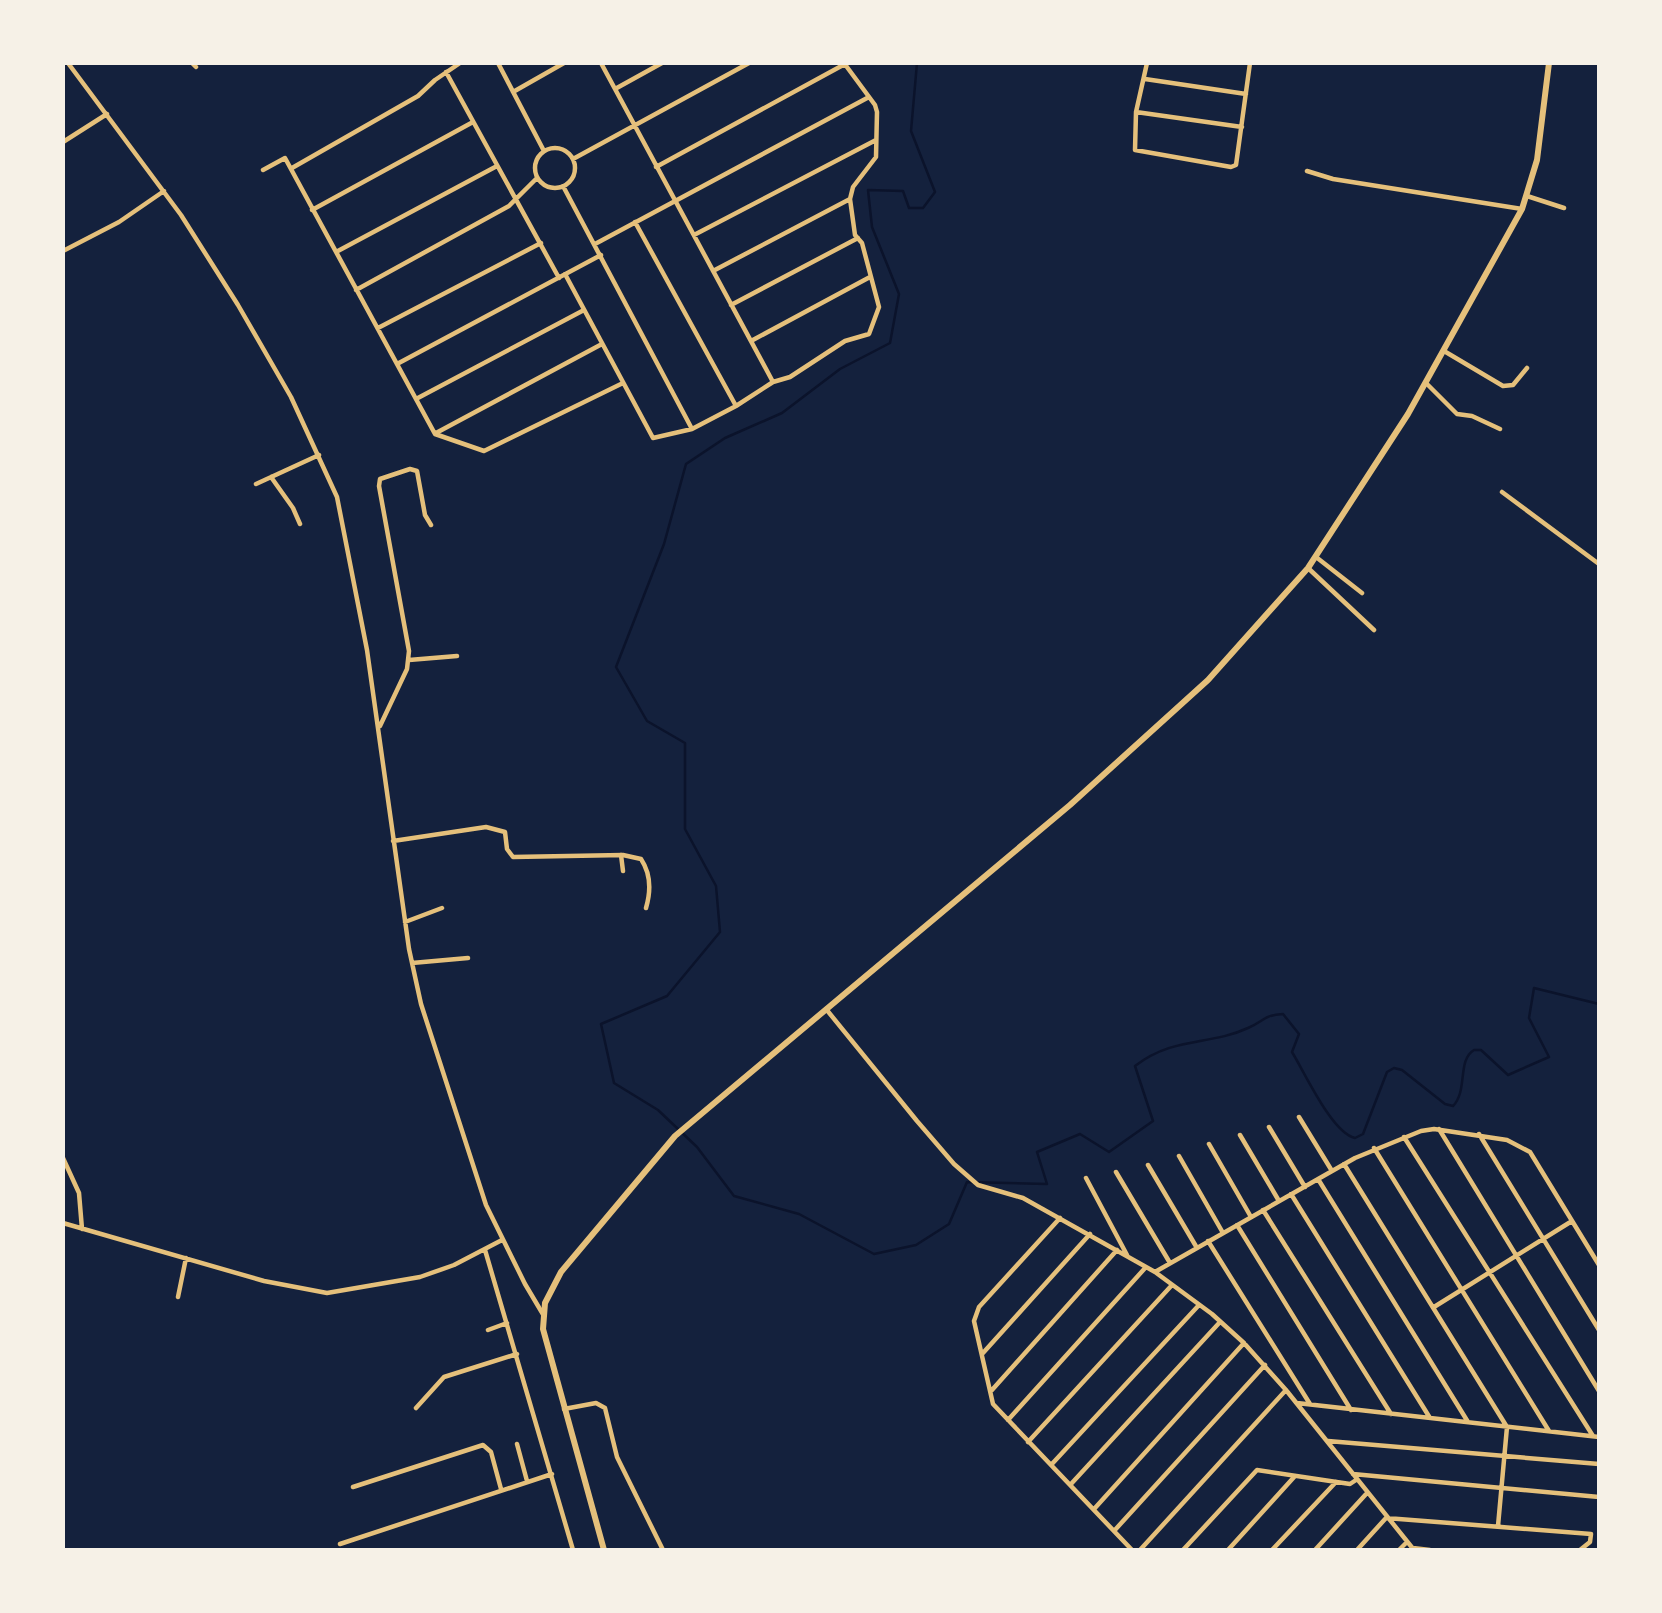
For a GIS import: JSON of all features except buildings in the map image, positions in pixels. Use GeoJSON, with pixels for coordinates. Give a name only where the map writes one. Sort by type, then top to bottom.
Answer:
{"type":"FeatureCollection","features":[{"type":"Feature","properties":{"kind":"street"},"geometry":{"type":"LineString","coordinates":[[68,63],[164,191],[239,305],[319,454],[343,514],[380,726],[393,841],[412,964],[421,1003],[471,1164],[502,1240],[544,1316]]}},
{"type":"Feature","properties":{"kind":"street"},"geometry":{"type":"LineString","coordinates":[[292,168],[418,96],[460,63]]}},
{"type":"Feature","properties":{"kind":"street"},"geometry":{"type":"LineString","coordinates":[[498,63],[544,151]]}},
{"type":"Feature","properties":{"kind":"street"},"geometry":{"type":"LineString","coordinates":[[513,92],[564,63]]}},
{"type":"Feature","properties":{"kind":"street"},"geometry":{"type":"LineString","coordinates":[[601,63],[773,382]]}},
{"type":"Feature","properties":{"kind":"street"},"geometry":{"type":"LineString","coordinates":[[615,89],[662,63]]}},
{"type":"Feature","properties":{"kind":"street"},"geometry":{"type":"LineString","coordinates":[[573,159],[749,63]]}},
{"type":"Feature","properties":{"kind":"street"},"geometry":{"type":"LineString","coordinates":[[1147,63],[1136,112],[1135,150],[1231,167],[1236,165],[1250,63]]}},
{"type":"Feature","properties":{"kind":"street"},"geometry":{"type":"LineString","coordinates":[[604,1550],[543,1329],[545,1303],[561,1272],[675,1136],[1059,813],[1208,680],[1308,568],[1426,383],[1522,209],[1538,153],[1549,63]]}},
{"type":"Feature","properties":{"kind":"street"},"geometry":{"type":"LineString","coordinates":[[565,274],[653,438],[692,429],[736,406],[773,382],[790,377],[845,341],[869,334],[879,307],[862,243],[855,235],[850,199],[853,187],[876,157],[877,112],[844,64],[656,167]]}},
{"type":"Feature","properties":{"kind":"street"},"geometry":{"type":"LineString","coordinates":[[446,72],[559,278]]}},
{"type":"Feature","properties":{"kind":"street"},"geometry":{"type":"LineString","coordinates":[[1145,79],[1246,94]]}},
{"type":"Feature","properties":{"kind":"street"},"geometry":{"type":"LineString","coordinates":[[595,244],[869,97]]}},
{"type":"Feature","properties":{"kind":"street"},"geometry":{"type":"LineString","coordinates":[[1136,112],[1242,127]]}},
{"type":"Feature","properties":{"kind":"street"},"geometry":{"type":"LineString","coordinates":[[63,142],[107,114]]}},
{"type":"Feature","properties":{"kind":"street"},"geometry":{"type":"LineString","coordinates":[[312,210],[473,122]]}},
{"type":"Feature","properties":{"kind":"street"},"geometry":{"type":"LineString","coordinates":[[694,236],[876,140]]}},
{"type":"Feature","properties":{"kind":"street"},"geometry":{"type":"LineString","coordinates":[[560,148],[573,159],[575,174],[564,186],[547,187],[537,178],[535,165],[544,151],[560,148]]}},
{"type":"Feature","properties":{"kind":"street"},"geometry":{"type":"LineString","coordinates":[[263,170],[285,158],[292,168],[312,210],[435,433],[484,451],[623,383]]}},
{"type":"Feature","properties":{"kind":"street"},"geometry":{"type":"LineString","coordinates":[[336,252],[497,166]]}},
{"type":"Feature","properties":{"kind":"street"},"geometry":{"type":"LineString","coordinates":[[1307,171],[1333,179],[1522,209]]}},
{"type":"Feature","properties":{"kind":"street"},"geometry":{"type":"LineString","coordinates":[[356,290],[509,206],[537,178]]}},
{"type":"Feature","properties":{"kind":"street"},"geometry":{"type":"LineString","coordinates":[[564,186],[692,429]]}},
{"type":"Feature","properties":{"kind":"street"},"geometry":{"type":"LineString","coordinates":[[63,251],[119,222],[164,191]]}},
{"type":"Feature","properties":{"kind":"street"},"geometry":{"type":"LineString","coordinates":[[1527,196],[1564,208]]}},
{"type":"Feature","properties":{"kind":"street"},"geometry":{"type":"LineString","coordinates":[[713,271],[850,199]]}},
{"type":"Feature","properties":{"kind":"street"},"geometry":{"type":"LineString","coordinates":[[635,222],[736,406]]}},
{"type":"Feature","properties":{"kind":"street"},"geometry":{"type":"LineString","coordinates":[[732,305],[858,238]]}},
{"type":"Feature","properties":{"kind":"street"},"geometry":{"type":"LineString","coordinates":[[377,328],[541,243]]}},
{"type":"Feature","properties":{"kind":"street"},"geometry":{"type":"LineString","coordinates":[[397,364],[601,255]]}},
{"type":"Feature","properties":{"kind":"street"},"geometry":{"type":"LineString","coordinates":[[751,341],[870,277]]}},
{"type":"Feature","properties":{"kind":"street"},"geometry":{"type":"LineString","coordinates":[[416,399],[584,310]]}},
{"type":"Feature","properties":{"kind":"street"},"geometry":{"type":"LineString","coordinates":[[435,433],[602,344]]}},
{"type":"Feature","properties":{"kind":"street"},"geometry":{"type":"LineString","coordinates":[[1444,351],[1503,386],[1513,385],[1527,368]]}},
{"type":"Feature","properties":{"kind":"street"},"geometry":{"type":"LineString","coordinates":[[1426,383],[1457,414],[1472,416],[1500,429]]}},
{"type":"Feature","properties":{"kind":"street"},"geometry":{"type":"LineString","coordinates":[[256,484],[319,454]]}},
{"type":"Feature","properties":{"kind":"street"},"geometry":{"type":"LineString","coordinates":[[380,726],[409,660],[380,479],[410,469],[416,471],[425,515],[431,525]]}},
{"type":"Feature","properties":{"kind":"street"},"geometry":{"type":"LineString","coordinates":[[271,477],[293,508],[300,524]]}},
{"type":"Feature","properties":{"kind":"street"},"geometry":{"type":"LineString","coordinates":[[1502,492],[1599,564]]}},
{"type":"Feature","properties":{"kind":"street"},"geometry":{"type":"LineString","coordinates":[[1316,557],[1362,593]]}},
{"type":"Feature","properties":{"kind":"street"},"geometry":{"type":"LineString","coordinates":[[1308,568],[1374,630]]}},
{"type":"Feature","properties":{"kind":"street"},"geometry":{"type":"LineString","coordinates":[[409,660],[457,656]]}},
{"type":"Feature","properties":{"kind":"street"},"geometry":{"type":"LineString","coordinates":[[393,841],[486,827],[505,832],[507,849],[513,857],[621,855],[641,859],[650,894],[646,908]]}},
{"type":"Feature","properties":{"kind":"street"},"geometry":{"type":"LineString","coordinates":[[621,855],[623,871]]}},
{"type":"Feature","properties":{"kind":"street"},"geometry":{"type":"LineString","coordinates":[[405,922],[442,908]]}},
{"type":"Feature","properties":{"kind":"street"},"geometry":{"type":"LineString","coordinates":[[412,964],[468,958]]}},
{"type":"Feature","properties":{"kind":"street"},"geometry":{"type":"LineString","coordinates":[[826,1009],[954,1164],[978,1185],[1024,1198],[1118,1250],[1155,1272],[1244,1343],[1286,1390],[1413,1549],[1430,1550]]}},
{"type":"Feature","properties":{"kind":"street"},"geometry":{"type":"LineString","coordinates":[[1299,1117],[1332,1171]]}},
{"type":"Feature","properties":{"kind":"street"},"geometry":{"type":"LineString","coordinates":[[1269,1126],[1305,1186]]}},
{"type":"Feature","properties":{"kind":"street"},"geometry":{"type":"LineString","coordinates":[[1439,1129],[1599,1391]]}},
{"type":"Feature","properties":{"kind":"street"},"geometry":{"type":"LineString","coordinates":[[1155,1272],[1374,1148],[1404,1137],[1439,1129],[1507,1140],[1530,1152],[1599,1265]]}},
{"type":"Feature","properties":{"kind":"street"},"geometry":{"type":"LineString","coordinates":[[1479,1134],[1599,1330]]}},
{"type":"Feature","properties":{"kind":"street"},"geometry":{"type":"LineString","coordinates":[[1240,1135],[1279,1201]]}},
{"type":"Feature","properties":{"kind":"street"},"geometry":{"type":"LineString","coordinates":[[1404,1137],[1596,1436]]}},
{"type":"Feature","properties":{"kind":"street"},"geometry":{"type":"LineString","coordinates":[[1209,1143],[1251,1217]]}},
{"type":"Feature","properties":{"kind":"street"},"geometry":{"type":"LineString","coordinates":[[1374,1148],[1549,1431]]}},
{"type":"Feature","properties":{"kind":"street"},"geometry":{"type":"LineString","coordinates":[[1179,1156],[1223,1233]]}},
{"type":"Feature","properties":{"kind":"street"},"geometry":{"type":"LineString","coordinates":[[63,1158],[81,1200],[82,1229]]}},
{"type":"Feature","properties":{"kind":"street"},"geometry":{"type":"LineString","coordinates":[[1344,1164],[1507,1427],[1498,1527]]}},
{"type":"Feature","properties":{"kind":"street"},"geometry":{"type":"LineString","coordinates":[[1148,1165],[1197,1248]]}},
{"type":"Feature","properties":{"kind":"street"},"geometry":{"type":"LineString","coordinates":[[1116,1172],[1170,1263]]}},
{"type":"Feature","properties":{"kind":"street"},"geometry":{"type":"LineString","coordinates":[[1086,1178],[1127,1256]]}},
{"type":"Feature","properties":{"kind":"street"},"geometry":{"type":"LineString","coordinates":[[1318,1179],[1469,1423]]}},
{"type":"Feature","properties":{"kind":"street"},"geometry":{"type":"LineString","coordinates":[[1291,1194],[1430,1419]]}},
{"type":"Feature","properties":{"kind":"street"},"geometry":{"type":"LineString","coordinates":[[1263,1210],[1391,1415]]}},
{"type":"Feature","properties":{"kind":"street"},"geometry":{"type":"LineString","coordinates":[[1060,1218],[979,1307],[974,1321],[993,1404],[1132,1550]]}},
{"type":"Feature","properties":{"kind":"street"},"geometry":{"type":"LineString","coordinates":[[1434,1307],[1572,1221]]}},
{"type":"Feature","properties":{"kind":"street"},"geometry":{"type":"LineString","coordinates":[[63,1223],[264,1281],[327,1293],[420,1277],[454,1265],[502,1240]]}},
{"type":"Feature","properties":{"kind":"street"},"geometry":{"type":"LineString","coordinates":[[1237,1225],[1351,1410]]}},
{"type":"Feature","properties":{"kind":"street"},"geometry":{"type":"LineString","coordinates":[[982,1354],[1090,1234]]}},
{"type":"Feature","properties":{"kind":"street"},"geometry":{"type":"LineString","coordinates":[[1208,1241],[1311,1405]]}},
{"type":"Feature","properties":{"kind":"street"},"geometry":{"type":"LineString","coordinates":[[485,1250],[573,1550]]}},
{"type":"Feature","properties":{"kind":"street"},"geometry":{"type":"LineString","coordinates":[[991,1391],[1118,1250]]}},
{"type":"Feature","properties":{"kind":"street"},"geometry":{"type":"LineString","coordinates":[[178,1297],[186,1258]]}},
{"type":"Feature","properties":{"kind":"street"},"geometry":{"type":"LineString","coordinates":[[1007,1420],[1146,1267]]}},
{"type":"Feature","properties":{"kind":"street"},"geometry":{"type":"LineString","coordinates":[[1028,1442],[1172,1285]]}},
{"type":"Feature","properties":{"kind":"street"},"geometry":{"type":"LineString","coordinates":[[1051,1465],[1199,1305]]}},
{"type":"Feature","properties":{"kind":"street"},"geometry":{"type":"LineString","coordinates":[[1071,1484],[1220,1322]]}},
{"type":"Feature","properties":{"kind":"street"},"geometry":{"type":"LineString","coordinates":[[488,1330],[507,1323]]}},
{"type":"Feature","properties":{"kind":"street"},"geometry":{"type":"LineString","coordinates":[[1094,1508],[1244,1343]]}},
{"type":"Feature","properties":{"kind":"street"},"geometry":{"type":"LineString","coordinates":[[416,1408],[444,1377],[517,1354]]}},
{"type":"Feature","properties":{"kind":"street"},"geometry":{"type":"LineString","coordinates":[[1114,1531],[1265,1365]]}},
{"type":"Feature","properties":{"kind":"street"},"geometry":{"type":"LineString","coordinates":[[1140,1550],[1286,1390]]}},
{"type":"Feature","properties":{"kind":"street"},"geometry":{"type":"LineString","coordinates":[[564,1409],[596,1403],[605,1408],[617,1457],[663,1550]]}},
{"type":"Feature","properties":{"kind":"street"},"geometry":{"type":"LineString","coordinates":[[1296,1403],[1596,1436]]}},
{"type":"Feature","properties":{"kind":"street"},"geometry":{"type":"LineString","coordinates":[[1327,1441],[1599,1464]]}},
{"type":"Feature","properties":{"kind":"street"},"geometry":{"type":"LineString","coordinates":[[517,1444],[527,1481]]}},
{"type":"Feature","properties":{"kind":"street"},"geometry":{"type":"LineString","coordinates":[[353,1487],[483,1445],[491,1452],[501,1489]]}},
{"type":"Feature","properties":{"kind":"street"},"geometry":{"type":"LineString","coordinates":[[1182,1550],[1257,1470],[1350,1484],[1356,1480]]}},
{"type":"Feature","properties":{"kind":"street"},"geometry":{"type":"LineString","coordinates":[[340,1544],[552,1474]]}},
{"type":"Feature","properties":{"kind":"street"},"geometry":{"type":"LineString","coordinates":[[1352,1474],[1599,1497]]}},
{"type":"Feature","properties":{"kind":"street"},"geometry":{"type":"LineString","coordinates":[[1228,1550],[1295,1476]]}},
{"type":"Feature","properties":{"kind":"street"},"geometry":{"type":"LineString","coordinates":[[1272,1550],[1336,1482]]}},
{"type":"Feature","properties":{"kind":"street"},"geometry":{"type":"LineString","coordinates":[[1315,1550],[1367,1493]]}},
{"type":"Feature","properties":{"kind":"street"},"geometry":{"type":"LineString","coordinates":[[1386,1518],[1599,1535]]}},
{"type":"Feature","properties":{"kind":"street"},"geometry":{"type":"LineString","coordinates":[[1357,1550],[1386,1518]]}},
{"type":"Feature","properties":{"kind":"street"},"geometry":{"type":"LineString","coordinates":[[1580,1550],[1590,1542],[1591,1534]]}},
{"type":"Feature","properties":{"kind":"street"},"geometry":{"type":"LineString","coordinates":[[1399,1550],[1407,1542]]}},
{"type":"Feature","properties":{"kind":"waterway"},"geometry":{"type":"LineString","coordinates":[[917,63],[911,131],[935,192],[923,208],[909,208],[903,191],[868,190],[872,227],[899,294],[890,343],[840,369],[782,413],[725,438],[686,464],[664,544],[616,667],[647,721],[685,743],[685,829],[716,886],[720,932],[667,996],[601,1024],[614,1083],[658,1110],[697,1147],[734,1196],[799,1214],[874,1254],[916,1245],[949,1224],[967,1182],[1047,1184],[1037,1152],[1080,1134],[1109,1152],[1153,1121],[1135,1066],[1164,1050],[1234,1034],[1268,1017],[1283,1014],[1299,1034],[1292,1052],[1312,1087],[1337,1125],[1355,1138],[1363,1134],[1387,1072],[1394,1068],[1402,1070],[1445,1104],[1453,1106],[1458,1100],[1466,1061],[1474,1050],[1481,1050],[1508,1075],[1549,1057],[1529,1018],[1534,988],[1599,1004]]}}]}
